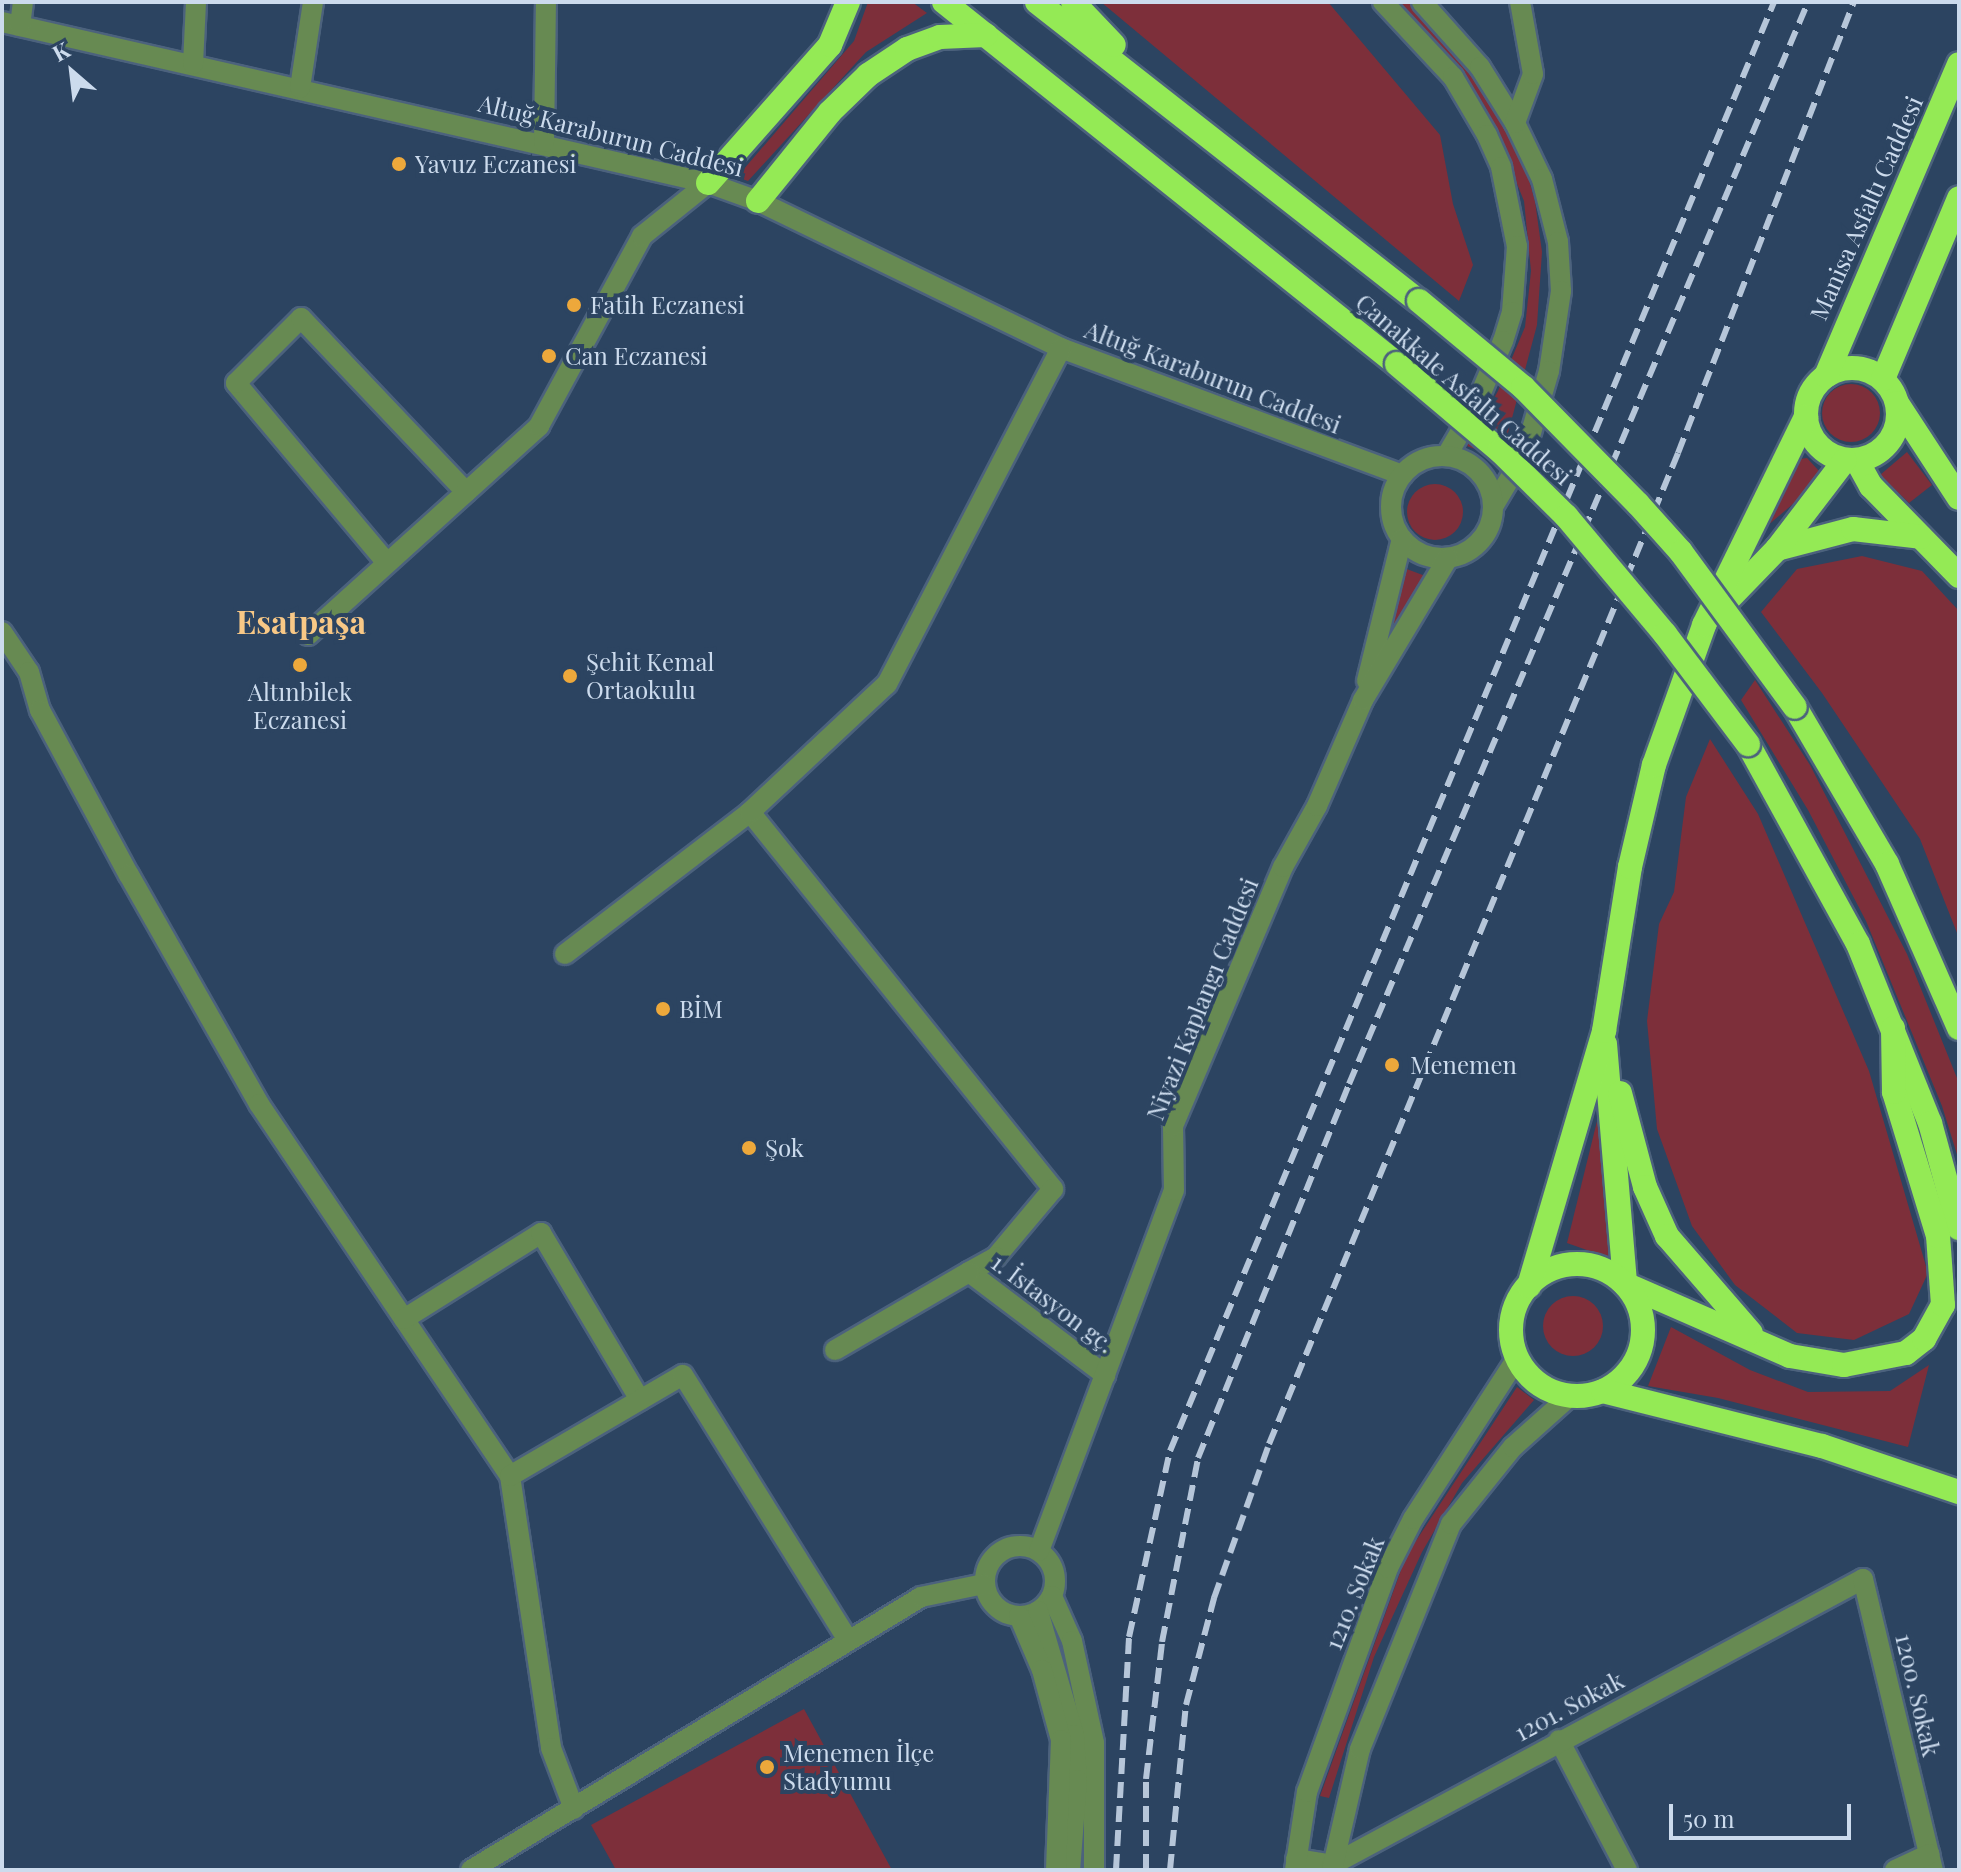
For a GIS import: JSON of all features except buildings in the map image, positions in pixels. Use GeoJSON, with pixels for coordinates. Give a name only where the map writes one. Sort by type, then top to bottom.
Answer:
{"type":"FeatureCollection","features":[{"type":"Feature","properties":{"kind":"highway"},"geometry":{"type":"LineString","coordinates":[[708,183],[830,45],[848,2]]}},
{"type":"Feature","properties":{"kind":"highway","name":"Çanakkale Asfaltı Caddesi"},"geometry":{"type":"LineString","coordinates":[[944,2],[1397,364],[1500,451],[1566,516],[1665,634],[1748,744],[1858,944],[1930,1123],[1959,1228]]}},
{"type":"Feature","properties":{"kind":"highway","name":"Çanakkale Asfaltı Caddesi"},"geometry":{"type":"LineString","coordinates":[[1037,2],[1157,91],[1523,387],[1638,504],[1681,552],[1795,707],[1831,764],[1887,864],[1959,1028]]}},
{"type":"Feature","properties":{"kind":"highway"},"geometry":{"type":"LineString","coordinates":[[1073,2],[1157,91]]}},
{"type":"Feature","properties":{"kind":"highway"},"geometry":{"type":"LineString","coordinates":[[758,201],[830,112],[868,75],[907,49],[940,37],[986,35]]}},
{"type":"Feature","properties":{"kind":"highway","name":"Manisa Asfaltı Caddesi"},"geometry":{"type":"LineString","coordinates":[[1826,376],[1959,64]]}},
{"type":"Feature","properties":{"kind":"highway"},"geometry":{"type":"LineString","coordinates":[[1883,379],[1959,198]]}},
{"type":"Feature","properties":{"kind":"highway"},"geometry":{"type":"LineString","coordinates":[[1959,498],[1952,474],[1897,403],[1883,379],[1855,368],[1826,376],[1815,387],[1806,417],[1704,625],[1640,815],[1604,1031],[1529,1286],[1512,1320],[1517,1358],[1530,1376],[1570,1396],[1603,1391],[1822,1446],[1959,1492]]}},
{"type":"Feature","properties":{"kind":"highway"},"geometry":{"type":"LineString","coordinates":[[1704,625],[1777,549],[1851,460],[1886,445],[1895,432],[1897,403]]}},
{"type":"Feature","properties":{"kind":"highway"},"geometry":{"type":"LineString","coordinates":[[1806,417],[1818,445],[1851,460],[1871,486],[1959,576]]}},
{"type":"Feature","properties":{"kind":"highway"},"geometry":{"type":"LineString","coordinates":[[1777,549],[1853,529],[1921,537]]}},
{"type":"Feature","properties":{"kind":"highway"},"geometry":{"type":"LineString","coordinates":[[1831,764],[1879,822],[1959,987]]}},
{"type":"Feature","properties":{"kind":"highway"},"geometry":{"type":"LineString","coordinates":[[1529,1286],[1542,1274],[1576,1264],[1594,1266],[1625,1284],[1815,1363],[1866,1363],[1906,1353],[1936,1322],[1945,1281],[1938,1236],[1894,1092],[1893,1028]]}},
{"type":"Feature","properties":{"kind":"highway"},"geometry":{"type":"LineString","coordinates":[[1603,1391],[1632,1368],[1642,1343],[1642,1316],[1625,1284],[1604,1031]]}},
{"type":"Feature","properties":{"kind":"highway"},"geometry":{"type":"LineString","coordinates":[[1604,1031],[1645,1187],[1667,1236],[1761,1343]]}},
{"type":"Feature","properties":{"kind":"street"},"geometry":{"type":"LineString","coordinates":[[11,24],[23,2]]}},
{"type":"Feature","properties":{"kind":"street"},"geometry":{"type":"LineString","coordinates":[[193,64],[196,2]]}},
{"type":"Feature","properties":{"kind":"street"},"geometry":{"type":"LineString","coordinates":[[300,88],[313,2]]}},
{"type":"Feature","properties":{"kind":"street"},"geometry":{"type":"LineString","coordinates":[[544,142],[546,2]]}},
{"type":"Feature","properties":{"kind":"street"},"geometry":{"type":"LineString","coordinates":[[1383,2],[1453,77],[1487,135],[1501,167],[1517,246],[1512,312],[1503,341],[1475,407],[1447,455]]}},
{"type":"Feature","properties":{"kind":"street"},"geometry":{"type":"LineString","coordinates":[[1422,2],[1480,67],[1515,123],[1553,211],[1561,291],[1558,331],[1525,453],[1494,505],[1481,540],[1448,558],[1423,554],[1402,539],[1391,514],[1402,475],[1422,460],[1447,455],[1461,459],[1485,477],[1494,505]]}},
{"type":"Feature","properties":{"kind":"street"},"geometry":{"type":"LineString","coordinates":[[1515,123],[1533,74],[1520,2]]}},
{"type":"Feature","properties":{"kind":"street","name":"Altuğ Karaburun Caddesi"},"geometry":{"type":"LineString","coordinates":[[11,24],[544,142],[708,183],[758,201],[1061,348],[1402,475]]}},
{"type":"Feature","properties":{"kind":"street"},"geometry":{"type":"LineString","coordinates":[[308,635],[539,426],[642,236],[708,183]]}},
{"type":"Feature","properties":{"kind":"street"},"geometry":{"type":"LineString","coordinates":[[387,563],[236,383],[301,318],[466,492]]}},
{"type":"Feature","properties":{"kind":"street"},"geometry":{"type":"LineString","coordinates":[[565,954],[750,812],[887,684],[1061,348]]}},
{"type":"Feature","properties":{"kind":"street","name":"Niyazi Kaplangı Caddesi"},"geometry":{"type":"LineString","coordinates":[[1363,700],[1402,539]]}},
{"type":"Feature","properties":{"kind":"street","name":"Niyazi Kaplangı Caddesi"},"geometry":{"type":"LineString","coordinates":[[1039,1551],[1174,1190],[1173,1126],[1283,867],[1317,806],[1363,700],[1448,558]]}},
{"type":"Feature","properties":{"kind":"street"},"geometry":{"type":"LineString","coordinates":[[2,632],[29,672],[40,710],[129,875],[259,1104],[510,1476],[551,1748],[574,1809]]}},
{"type":"Feature","properties":{"kind":"street","name":"1. İstasyon gç."},"geometry":{"type":"LineString","coordinates":[[750,812],[973,1095],[1053,1189],[996,1257],[835,1350]]}},
{"type":"Feature","properties":{"kind":"street"},"geometry":{"type":"LineString","coordinates":[[404,1319],[541,1233],[640,1400]]}},
{"type":"Feature","properties":{"kind":"street","name":"1. İstasyon gç."},"geometry":{"type":"LineString","coordinates":[[969,1272],[1105,1375]]}},
{"type":"Feature","properties":{"kind":"street","name":"1210. Sokak"},"geometry":{"type":"LineString","coordinates":[[1295,1864],[1307,1792],[1388,1568],[1413,1519],[1517,1358]]}},
{"type":"Feature","properties":{"kind":"street"},"geometry":{"type":"LineString","coordinates":[[510,1476],[683,1375],[848,1640]]}},
{"type":"Feature","properties":{"kind":"street"},"geometry":{"type":"LineString","coordinates":[[1295,1864],[1332,1868],[1360,1749],[1451,1524],[1513,1447],[1570,1396]]}},
{"type":"Feature","properties":{"kind":"street"},"geometry":{"type":"LineString","coordinates":[[1056,1870],[1061,1740],[1042,1670],[1036,1608],[1054,1573],[1039,1551],[1020,1545],[997,1553],[984,1584],[993,1605],[1036,1608],[1072,1641],[1094,1743],[1094,1870]]}},
{"type":"Feature","properties":{"kind":"street","name":"1201. Sokak"},"geometry":{"type":"LineString","coordinates":[[1332,1868],[1559,1740],[1863,1579]]}},
{"type":"Feature","properties":{"kind":"street","name":"1200. Sokak"},"geometry":{"type":"LineString","coordinates":[[1863,1579],[1931,1862]]}},
{"type":"Feature","properties":{"kind":"street"},"geometry":{"type":"LineString","coordinates":[[471,1870],[921,1597],[984,1584]]}},
{"type":"Feature","properties":{"kind":"street"},"geometry":{"type":"LineString","coordinates":[[1036,1608],[1074,1735],[1077,1780],[1070,1870]]}},
{"type":"Feature","properties":{"kind":"street"},"geometry":{"type":"LineString","coordinates":[[1559,1740],[1627,1870]]}},
{"type":"Feature","properties":{"kind":"street"},"geometry":{"type":"LineString","coordinates":[[1895,1870],[1931,1862]]}},
{"type":"Feature","properties":{"kind":"shaded area"},"geometry":{"type":"Polygon","coordinates":[[[868,2],[912,2],[927,13],[866,52],[748,181],[737,177],[854,41],[868,2]]]}},
{"type":"Feature","properties":{"kind":"shaded area"},"geometry":{"type":"Polygon","coordinates":[[[1101,2],[1328,2],[1440,135],[1453,204],[1473,265],[1459,301],[1101,2]]]}},
{"type":"Feature","properties":{"kind":"shaded area"},"geometry":{"type":"Polygon","coordinates":[[[1399,2],[1412,2],[1487,90],[1524,162],[1535,201],[1542,252],[1537,325],[1501,459],[1467,446],[1498,391],[1525,327],[1531,271],[1524,201],[1486,108],[1465,76],[1399,2]]]}},
{"type":"Feature","properties":{"kind":"shaded area"},"geometry":{"type":"Polygon","coordinates":[[[1851,384],[1872,392],[1880,413],[1872,434],[1851,442],[1830,434],[1822,413],[1830,392],[1851,384]]]}},
{"type":"Feature","properties":{"kind":"shaded area"},"geometry":{"type":"Polygon","coordinates":[[[1907,452],[1932,485],[1909,503],[1880,475],[1907,452]]]}},
{"type":"Feature","properties":{"kind":"shaded area"},"geometry":{"type":"Polygon","coordinates":[[[1807,458],[1819,471],[1819,482],[1767,526],[1800,459],[1807,458]]]}},
{"type":"Feature","properties":{"kind":"shaded area"},"geometry":{"type":"Polygon","coordinates":[[[1435,484],[1455,492],[1463,512],[1455,532],[1435,540],[1415,532],[1407,512],[1415,492],[1435,484]]]}},
{"type":"Feature","properties":{"kind":"shaded area"},"geometry":{"type":"Polygon","coordinates":[[[1862,556],[1922,571],[1959,611],[1959,938],[1920,839],[1822,693],[1761,612],[1797,569],[1862,556]]]}},
{"type":"Feature","properties":{"kind":"shaded area"},"geometry":{"type":"Polygon","coordinates":[[[1404,568],[1428,577],[1397,625],[1389,621],[1404,568]]]}},
{"type":"Feature","properties":{"kind":"shaded area"},"geometry":{"type":"Polygon","coordinates":[[[1755,680],[1810,765],[1907,954],[1959,1083],[1959,1161],[1942,1106],[1866,921],[1808,810],[1741,700],[1755,680]]]}},
{"type":"Feature","properties":{"kind":"shaded area"},"geometry":{"type":"Polygon","coordinates":[[[1710,739],[1758,814],[1869,1071],[1928,1273],[1909,1314],[1854,1340],[1797,1333],[1735,1285],[1692,1226],[1657,1129],[1647,1021],[1659,924],[1674,892],[1686,797],[1710,739]]]}},
{"type":"Feature","properties":{"kind":"shaded area"},"geometry":{"type":"Polygon","coordinates":[[[1600,1109],[1615,1260],[1567,1243],[1600,1109]]]}},
{"type":"Feature","properties":{"kind":"shaded area"},"geometry":{"type":"Polygon","coordinates":[[[1573,1296],[1584,1298],[1594,1305],[1601,1315],[1601,1337],[1594,1347],[1584,1354],[1573,1356],[1562,1354],[1552,1347],[1545,1337],[1543,1326],[1545,1315],[1552,1305],[1562,1298],[1573,1296]]]}},
{"type":"Feature","properties":{"kind":"shaded area"},"geometry":{"type":"Polygon","coordinates":[[[1671,1327],[1750,1370],[1808,1392],[1890,1391],[1929,1365],[1908,1447],[1718,1398],[1648,1386],[1671,1327]]]}},
{"type":"Feature","properties":{"kind":"shaded area"},"geometry":{"type":"Polygon","coordinates":[[[1517,1387],[1534,1400],[1462,1483],[1422,1552],[1374,1657],[1329,1798],[1320,1796],[1406,1556],[1517,1387]]]}},
{"type":"Feature","properties":{"kind":"shaded area","name":"Menemen İlçe Stadyumu"},"geometry":{"type":"Polygon","coordinates":[[[804,1709],[892,1870],[616,1870],[591,1825],[804,1709]]]}},
{"type":"Feature","properties":{"kind":"railway"},"geometry":{"type":"LineString","coordinates":[[1116,1870],[1129,1637],[1170,1451],[1774,2]]}},
{"type":"Feature","properties":{"kind":"railway"},"geometry":{"type":"LineString","coordinates":[[1146,1870],[1146,1779],[1162,1642],[1198,1458],[1349,1084],[1808,2]]}},
{"type":"Feature","properties":{"kind":"railway"},"geometry":{"type":"LineString","coordinates":[[1170,1870],[1186,1705],[1214,1598],[1269,1444],[1678,453],[1854,2]]}},
{"type":"Feature","properties":{"kind":"place","name":"Yavuz Eczanesi"},"geometry":{"type":"Point","coordinates":[399,164]}},
{"type":"Feature","properties":{"kind":"place","name":"Fatih Eczanesi"},"geometry":{"type":"Point","coordinates":[574,305]}},
{"type":"Feature","properties":{"kind":"place","name":"Can Eczanesi"},"geometry":{"type":"Point","coordinates":[549,356]}},
{"type":"Feature","properties":{"kind":"place","name":"Altınbilek Eczanesi"},"geometry":{"type":"Point","coordinates":[300,665]}},
{"type":"Feature","properties":{"kind":"place","name":"Şehit Kemal Ortaokulu"},"geometry":{"type":"Point","coordinates":[570,676]}},
{"type":"Feature","properties":{"kind":"place","name":"BİM"},"geometry":{"type":"Point","coordinates":[663,1009]}},
{"type":"Feature","properties":{"kind":"place","name":"Menemen"},"geometry":{"type":"Point","coordinates":[1392,1065]}},
{"type":"Feature","properties":{"kind":"place","name":"Şok"},"geometry":{"type":"Point","coordinates":[749,1148]}},
{"type":"Feature","properties":{"kind":"place","name":"Menemen İlçe Stadyumu"},"geometry":{"type":"Point","coordinates":[767,1767]}},
{"type":"Feature","properties":{"kind":"district","name":"Esatpaşa"},"geometry":{"type":"Point","coordinates":[301,621]}}]}
